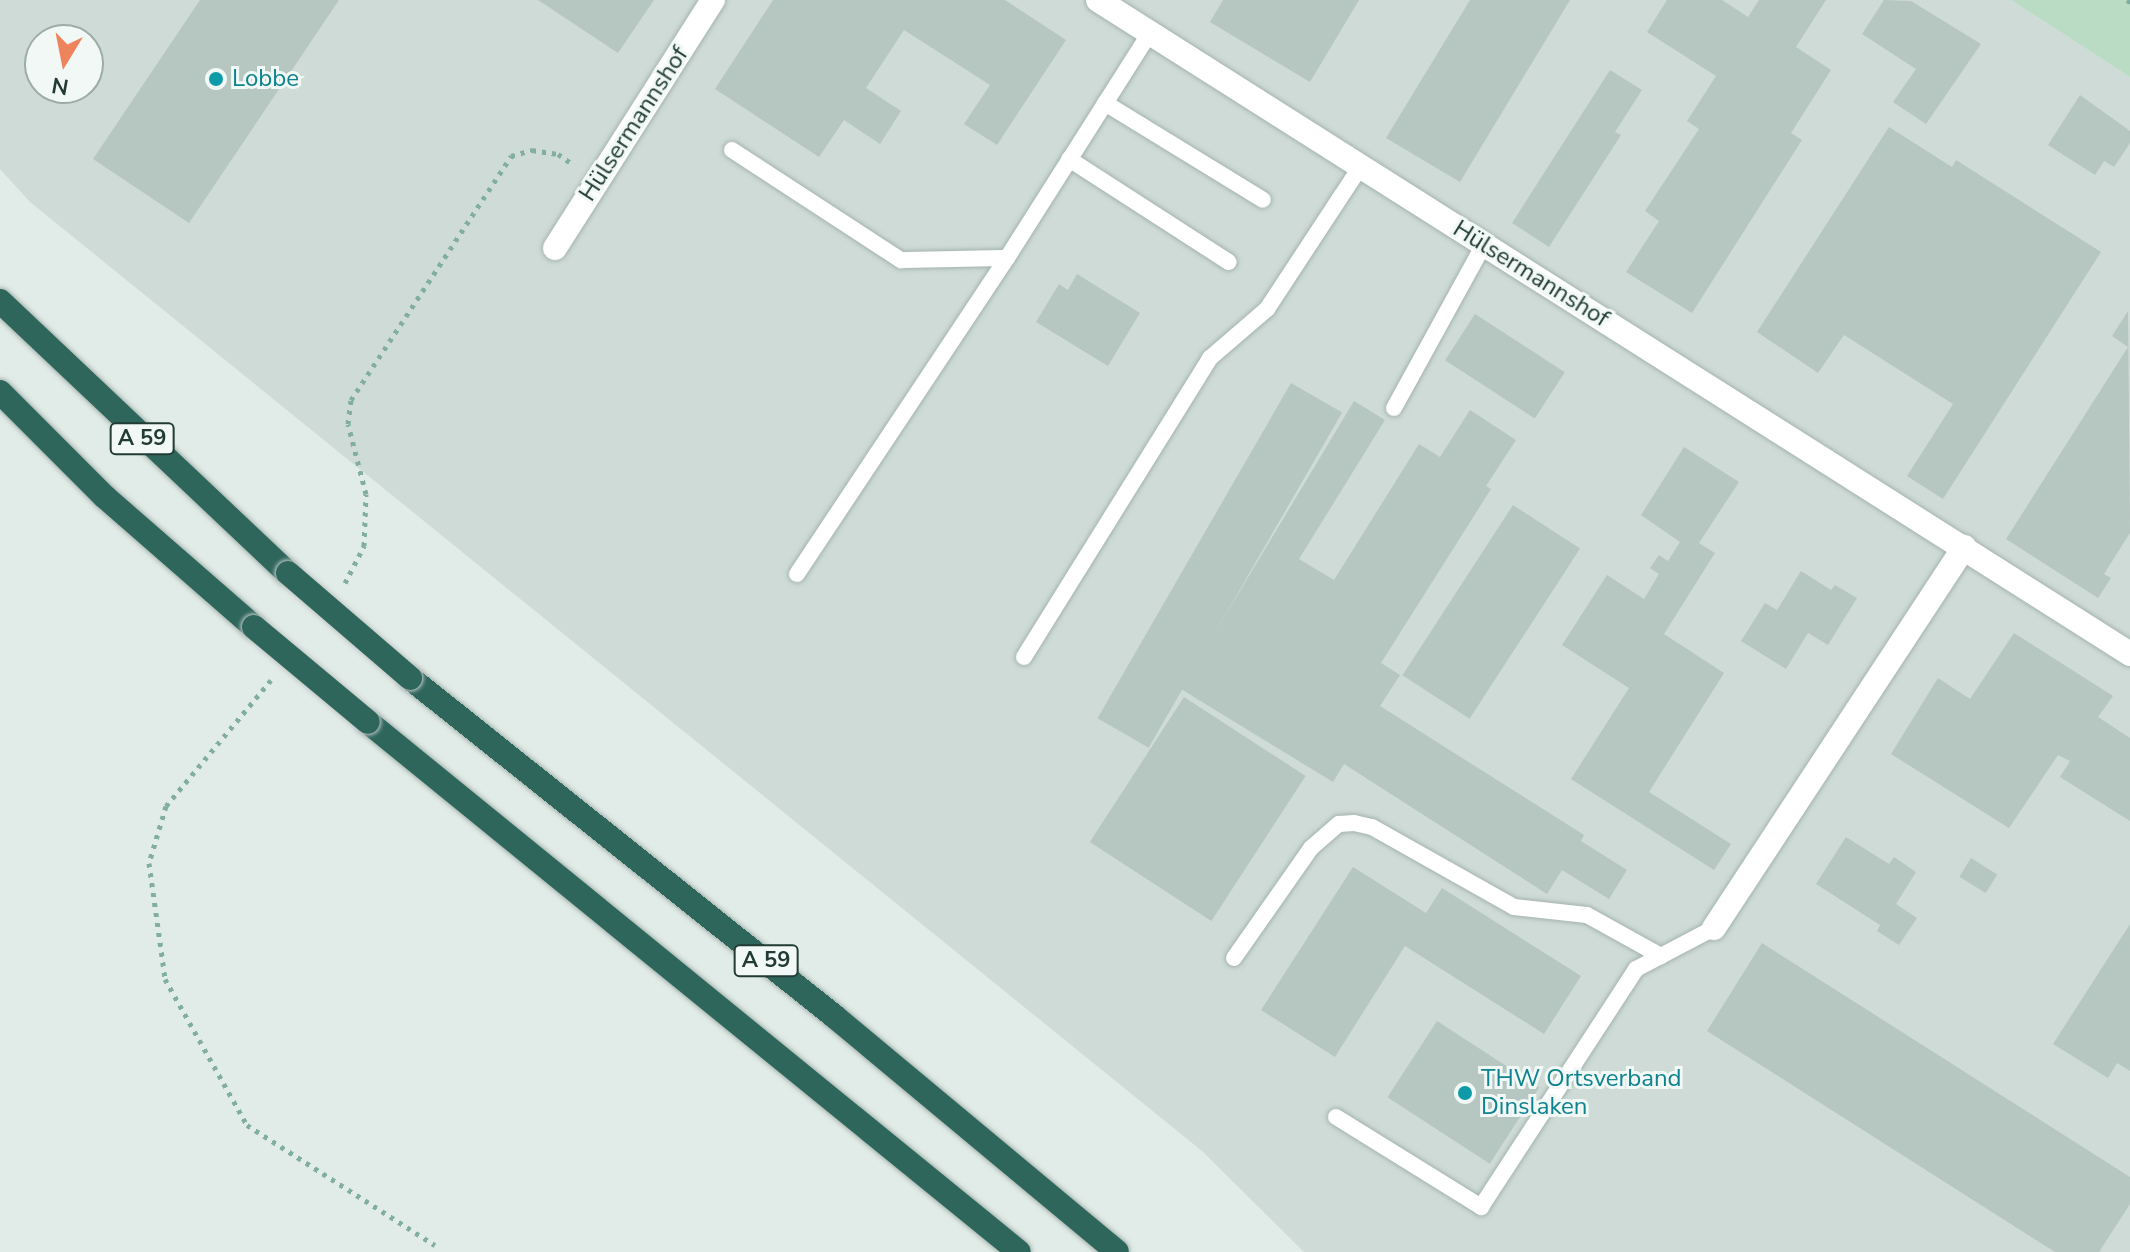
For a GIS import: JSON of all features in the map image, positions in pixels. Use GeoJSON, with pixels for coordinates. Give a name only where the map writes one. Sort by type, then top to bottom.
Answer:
{"type":"FeatureCollection","features":[{"type":"Feature","properties":{"kind":"highway","name":"A 59"},"geometry":{"type":"LineString","coordinates":[[0,301],[288,573],[410,678],[834,1016],[1117,1252]]}},
{"type":"Feature","properties":{"kind":"highway","name":"A 59"},"geometry":{"type":"LineString","coordinates":[[0,392],[105,497],[254,627],[1019,1252]]}},
{"type":"Feature","properties":{"kind":"street","name":"Hülsermannshof"},"geometry":{"type":"LineString","coordinates":[[555,248],[713,0]]}},
{"type":"Feature","properties":{"kind":"street","name":"Hülsermannshof"},"geometry":{"type":"LineString","coordinates":[[1098,0],[2128,648]]}},
{"type":"Feature","properties":{"kind":"street"},"geometry":{"type":"LineString","coordinates":[[1714,928],[1964,547]]}},
{"type":"Feature","properties":{"kind":"lane"},"geometry":{"type":"LineString","coordinates":[[797,574],[1007,258],[1150,33]]}},
{"type":"Feature","properties":{"kind":"lane"},"geometry":{"type":"LineString","coordinates":[[1105,103],[1263,200]]}},
{"type":"Feature","properties":{"kind":"lane"},"geometry":{"type":"LineString","coordinates":[[732,150],[901,260],[1007,258]]}},
{"type":"Feature","properties":{"kind":"lane"},"geometry":{"type":"LineString","coordinates":[[1069,159],[1229,262]]}},
{"type":"Feature","properties":{"kind":"lane"},"geometry":{"type":"LineString","coordinates":[[1024,657],[1210,358],[1267,309],[1361,166]]}},
{"type":"Feature","properties":{"kind":"lane"},"geometry":{"type":"LineString","coordinates":[[1394,408],[1484,244]]}},
{"type":"Feature","properties":{"kind":"lane"},"geometry":{"type":"LineString","coordinates":[[1234,958],[1311,848],[1339,824],[1354,823],[1372,827],[1514,907],[1587,915],[1661,956]]}},
{"type":"Feature","properties":{"kind":"lane"},"geometry":{"type":"LineString","coordinates":[[1336,1117],[1481,1207],[1636,969],[1714,928]]}},
{"type":"Feature","properties":{"kind":"shaded area"},"geometry":{"type":"Polygon","coordinates":[[[0,0],[2011,0],[2130,77],[2130,1252],[1304,1252],[1202,1151],[30,202],[0,169],[0,0]]]}},
{"type":"Feature","properties":{"kind":"green space"},"geometry":{"type":"Polygon","coordinates":[[[2011,0],[2130,0],[2130,77],[2011,0]]]}},
{"type":"Feature","properties":{"kind":"building","name":"Lobbe"},"geometry":{"type":"Polygon","coordinates":[[[200,0],[339,0],[189,223],[93,159],[200,0]]]}},
{"type":"Feature","properties":{"kind":"building"},"geometry":{"type":"Polygon","coordinates":[[[538,0],[654,0],[618,53],[538,0]]]}},
{"type":"Feature","properties":{"kind":"building"},"geometry":{"type":"Polygon","coordinates":[[[773,0],[1005,0],[1066,40],[997,145],[964,124],[990,85],[904,30],[866,88],[901,111],[880,144],[844,120],[819,157],[715,89],[773,0]]]}},
{"type":"Feature","properties":{"kind":"building"},"geometry":{"type":"Polygon","coordinates":[[[1223,0],[1359,0],[1310,82],[1210,22],[1223,0]]]}},
{"type":"Feature","properties":{"kind":"building"},"geometry":{"type":"Polygon","coordinates":[[[1470,0],[1570,0],[1460,182],[1386,138],[1470,0]]]}},
{"type":"Feature","properties":{"kind":"building"},"geometry":{"type":"Polygon","coordinates":[[[1667,0],[1722,0],[1748,17],[1759,0],[1826,0],[1796,47],[1831,70],[1791,133],[1802,140],[1692,313],[1626,272],[1659,221],[1645,211],[1699,129],[1687,121],[1716,76],[1647,32],[1667,0]]]}},
{"type":"Feature","properties":{"kind":"building"},"geometry":{"type":"Polygon","coordinates":[[[1884,0],[1911,1],[1981,44],[1926,124],[1893,102],[1916,69],[1862,34],[1884,0]]]}},
{"type":"Feature","properties":{"kind":"building"},"geometry":{"type":"Polygon","coordinates":[[[1610,70],[1642,90],[1615,132],[1621,135],[1549,247],[1512,223],[1610,70]]]}},
{"type":"Feature","properties":{"kind":"building"},"geometry":{"type":"Polygon","coordinates":[[[2080,95],[2130,131],[2130,143],[2114,167],[2104,161],[2095,175],[2048,145],[2080,95]]]}},
{"type":"Feature","properties":{"kind":"building"},"geometry":{"type":"Polygon","coordinates":[[[1889,127],[1952,167],[1956,160],[2101,252],[1943,499],[1907,476],[1953,404],[1844,335],[1818,373],[1757,332],[1889,127]]]}},
{"type":"Feature","properties":{"kind":"building"},"geometry":{"type":"Polygon","coordinates":[[[1077,274],[1140,313],[1108,366],[1036,322],[1059,284],[1068,290],[1077,274]]]}},
{"type":"Feature","properties":{"kind":"building"},"geometry":{"type":"Polygon","coordinates":[[[2128,311],[2130,533],[2104,574],[2111,578],[2098,598],[2006,539],[2128,347],[2112,336],[2128,311]]]}},
{"type":"Feature","properties":{"kind":"building"},"geometry":{"type":"Polygon","coordinates":[[[1475,314],[1565,372],[1535,418],[1445,360],[1475,314]]]}},
{"type":"Feature","properties":{"kind":"building"},"geometry":{"type":"Polygon","coordinates":[[[1291,383],[1342,412],[1149,748],[1098,718],[1291,383]]]}},
{"type":"Feature","properties":{"kind":"building"},"geometry":{"type":"Polygon","coordinates":[[[1354,401],[1385,420],[1299,559],[1334,580],[1419,444],[1440,457],[1470,410],[1516,440],[1486,486],[1491,489],[1381,663],[1400,675],[1380,706],[1584,835],[1581,841],[1627,870],[1609,899],[1562,870],[1547,894],[1344,764],[1333,782],[1181,689],[1354,401]]]}},
{"type":"Feature","properties":{"kind":"building"},"geometry":{"type":"Polygon","coordinates":[[[1684,447],[1739,482],[1699,543],[1715,553],[1664,634],[1724,673],[1649,792],[1731,844],[1714,870],[1571,779],[1629,688],[1562,645],[1607,575],[1644,599],[1659,574],[1650,568],[1659,555],[1668,561],[1680,542],[1641,515],[1684,447]]]}},
{"type":"Feature","properties":{"kind":"building"},"geometry":{"type":"Polygon","coordinates":[[[1513,505],[1580,549],[1470,719],[1402,675],[1513,505]]]}},
{"type":"Feature","properties":{"kind":"building"},"geometry":{"type":"Polygon","coordinates":[[[1801,571],[1831,590],[1835,585],[1857,598],[1828,645],[1808,633],[1786,669],[1741,641],[1765,603],[1777,610],[1801,571]]]}},
{"type":"Feature","properties":{"kind":"building"},"geometry":{"type":"Polygon","coordinates":[[[2014,633],[2113,696],[2098,717],[2130,738],[2130,821],[2060,777],[2070,761],[2058,755],[2009,828],[1891,754],[1938,678],[1970,699],[2014,633]]]}},
{"type":"Feature","properties":{"kind":"building"},"geometry":{"type":"Polygon","coordinates":[[[1184,697],[1306,776],[1211,921],[1090,842],[1184,697]]]}},
{"type":"Feature","properties":{"kind":"building"},"geometry":{"type":"Polygon","coordinates":[[[1846,837],[1889,864],[1894,857],[1916,872],[1896,904],[1917,918],[1899,945],[1877,931],[1880,925],[1816,884],[1846,837]]]}},
{"type":"Feature","properties":{"kind":"building"},"geometry":{"type":"Polygon","coordinates":[[[1971,858],[1997,874],[1986,893],[1959,877],[1971,858]]]}},
{"type":"Feature","properties":{"kind":"building"},"geometry":{"type":"Polygon","coordinates":[[[1353,867],[1426,913],[1442,888],[1581,976],[1544,1034],[1405,946],[1335,1057],[1261,1010],[1353,867]]]}},
{"type":"Feature","properties":{"kind":"building"},"geometry":{"type":"Polygon","coordinates":[[[2130,924],[2130,1071],[2117,1063],[2108,1078],[2053,1044],[2130,924]]]}},
{"type":"Feature","properties":{"kind":"building"},"geometry":{"type":"Polygon","coordinates":[[[1762,943],[2130,1177],[2130,1204],[2099,1252],[2055,1252],[1707,1031],[1762,943]]]}},
{"type":"Feature","properties":{"kind":"building","name":"THW Ortsverband Dinslaken"},"geometry":{"type":"Polygon","coordinates":[[[1437,1021],[1539,1087],[1490,1164],[1387,1097],[1437,1021]]]}},
{"type":"Feature","properties":{"kind":"place","name":"Lobbe"},"geometry":{"type":"Point","coordinates":[216,79]}},
{"type":"Feature","properties":{"kind":"place","name":"THW Ortsverband Dinslaken"},"geometry":{"type":"Point","coordinates":[1465,1093]}}]}
